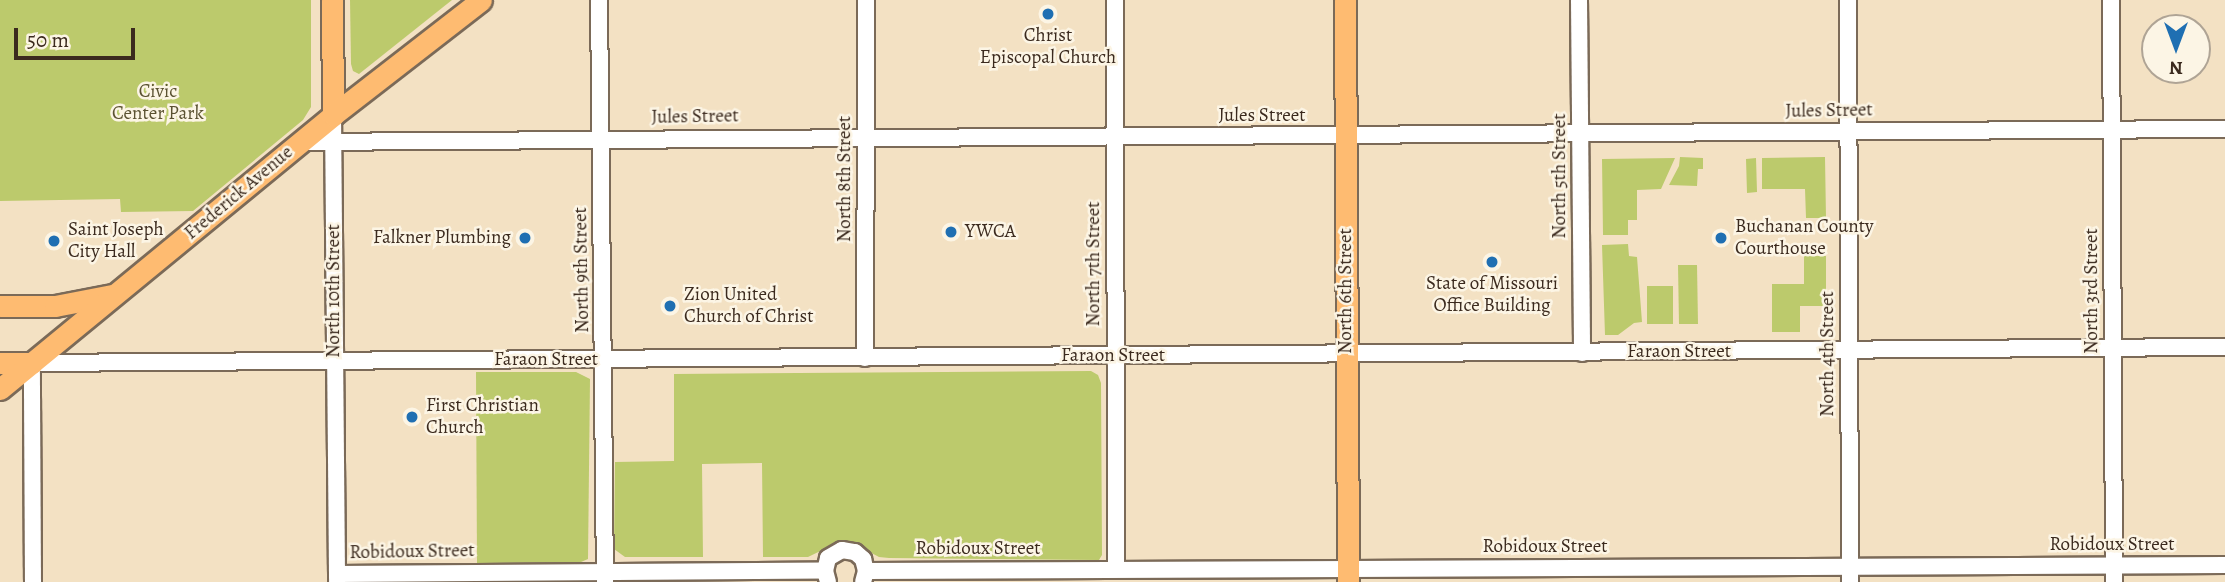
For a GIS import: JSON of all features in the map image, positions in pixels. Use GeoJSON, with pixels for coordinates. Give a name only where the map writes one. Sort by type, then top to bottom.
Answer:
{"type":"FeatureCollection","features":[{"type":"Feature","properties":{"kind":"main road","name":"North 10th Street"},"geometry":{"type":"LineString","coordinates":[[332,0],[333,115]]}},
{"type":"Feature","properties":{"kind":"main road","name":"Frederick Avenue"},"geometry":{"type":"LineString","coordinates":[[0,389],[333,115],[481,0]]}},
{"type":"Feature","properties":{"kind":"main road","name":"North 6th Street"},"geometry":{"type":"LineString","coordinates":[[1345,0],[1348,575]]}},
{"type":"Feature","properties":{"kind":"main road"},"geometry":{"type":"LineString","coordinates":[[0,306],[55,306],[117,294]]}},
{"type":"Feature","properties":{"kind":"main road","name":"Faraon Street"},"geometry":{"type":"LineString","coordinates":[[0,363],[32,363]]}},
{"type":"Feature","properties":{"kind":"street","name":"North 9th Street"},"geometry":{"type":"LineString","coordinates":[[599,0],[605,577]]}},
{"type":"Feature","properties":{"kind":"street","name":"North 8th Street"},"geometry":{"type":"LineString","coordinates":[[865,358],[866,0]]}},
{"type":"Feature","properties":{"kind":"street","name":"North 7th Street"},"geometry":{"type":"LineString","coordinates":[[1115,0],[1116,569]]}},
{"type":"Feature","properties":{"kind":"street","name":"North 5th Street"},"geometry":{"type":"LineString","coordinates":[[1579,0],[1582,353]]}},
{"type":"Feature","properties":{"kind":"street","name":"North 4th Street"},"geometry":{"type":"LineString","coordinates":[[1848,0],[1850,574]]}},
{"type":"Feature","properties":{"kind":"street","name":"North 3rd Street"},"geometry":{"type":"LineString","coordinates":[[2111,0],[2114,574]]}},
{"type":"Feature","properties":{"kind":"street","name":"North 10th Street"},"geometry":{"type":"LineString","coordinates":[[333,115],[337,578]]}},
{"type":"Feature","properties":{"kind":"street","name":"Jules Street"},"geometry":{"type":"LineString","coordinates":[[300,142],[1581,136],[2225,129]]}},
{"type":"Feature","properties":{"kind":"street","name":"Faraon Street"},"geometry":{"type":"LineString","coordinates":[[32,363],[2225,347]]}},
{"type":"Feature","properties":{"kind":"street"},"geometry":{"type":"LineString","coordinates":[[32,363],[33,582]]}},
{"type":"Feature","properties":{"kind":"street"},"geometry":{"type":"LineString","coordinates":[[826,576],[828,558],[842,550],[859,555],[864,576]]}},
{"type":"Feature","properties":{"kind":"street","name":"Robidoux Street"},"geometry":{"type":"LineString","coordinates":[[864,576],[1023,576],[1116,569],[1348,575],[2114,574],[2225,565]]}},
{"type":"Feature","properties":{"kind":"street","name":"Robidoux Street"},"geometry":{"type":"LineString","coordinates":[[337,578],[826,576]]}},
{"type":"Feature","properties":{"kind":"green space","name":"Civic Center Park"},"geometry":{"type":"Polygon","coordinates":[[[0,0],[311,0],[311,107],[303,120],[193,211],[121,212],[120,199],[0,201],[0,0]]]}},
{"type":"Feature","properties":{"kind":"green space"},"geometry":{"type":"Polygon","coordinates":[[[350,0],[452,0],[359,74],[353,71],[351,64],[350,0]]]}},
{"type":"Feature","properties":{"kind":"green space"},"geometry":{"type":"Polygon","coordinates":[[[1680,157],[1703,158],[1703,169],[1698,169],[1697,186],[1669,185],[1679,166],[1680,157]]]}},
{"type":"Feature","properties":{"kind":"green space"},"geometry":{"type":"Polygon","coordinates":[[[1825,157],[1826,218],[1806,218],[1805,189],[1762,189],[1762,158],[1825,157]]]}},
{"type":"Feature","properties":{"kind":"green space"},"geometry":{"type":"Polygon","coordinates":[[[1675,158],[1661,189],[1637,190],[1637,220],[1628,220],[1628,235],[1603,235],[1602,159],[1675,158]]]}},
{"type":"Feature","properties":{"kind":"green space"},"geometry":{"type":"Polygon","coordinates":[[[1756,158],[1757,192],[1747,193],[1746,159],[1756,158]]]}},
{"type":"Feature","properties":{"kind":"green space"},"geometry":{"type":"Polygon","coordinates":[[[1628,244],[1629,256],[1637,257],[1642,322],[1634,323],[1618,335],[1605,335],[1602,245],[1628,244]]]}},
{"type":"Feature","properties":{"kind":"green space"},"geometry":{"type":"Polygon","coordinates":[[[1804,256],[1826,256],[1826,306],[1800,306],[1800,332],[1772,332],[1772,284],[1804,284],[1804,256]]]}},
{"type":"Feature","properties":{"kind":"green space"},"geometry":{"type":"Polygon","coordinates":[[[1678,265],[1697,265],[1698,324],[1679,324],[1678,265]]]}},
{"type":"Feature","properties":{"kind":"green space"},"geometry":{"type":"Polygon","coordinates":[[[1647,286],[1673,286],[1673,324],[1647,324],[1647,286]]]}},
{"type":"Feature","properties":{"kind":"green space"},"geometry":{"type":"Polygon","coordinates":[[[1091,371],[1098,375],[1101,383],[1102,555],[1099,560],[889,558],[879,557],[851,542],[841,541],[808,557],[763,557],[762,463],[702,464],[703,557],[625,557],[614,549],[615,462],[674,461],[674,374],[1091,371]]]}},
{"type":"Feature","properties":{"kind":"green space"},"geometry":{"type":"Polygon","coordinates":[[[476,372],[576,372],[590,379],[588,559],[581,562],[477,563],[476,372]]]}},
{"type":"Feature","properties":{"kind":"place","name":"Christ Episcopal Church"},"geometry":{"type":"Point","coordinates":[1048,14]}},
{"type":"Feature","properties":{"kind":"place","name":"YWCA"},"geometry":{"type":"Point","coordinates":[951,232]}},
{"type":"Feature","properties":{"kind":"place","name":"Falkner Plumbing"},"geometry":{"type":"Point","coordinates":[525,238]}},
{"type":"Feature","properties":{"kind":"place","name":"Buchanan County Courthouse"},"geometry":{"type":"Point","coordinates":[1721,238]}},
{"type":"Feature","properties":{"kind":"place","name":"Saint Joseph City Hall"},"geometry":{"type":"Point","coordinates":[54,241]}},
{"type":"Feature","properties":{"kind":"place","name":"State of Missouri Office Building"},"geometry":{"type":"Point","coordinates":[1492,262]}},
{"type":"Feature","properties":{"kind":"place","name":"Zion United Church of Christ"},"geometry":{"type":"Point","coordinates":[670,306]}},
{"type":"Feature","properties":{"kind":"place","name":"First Christian Church"},"geometry":{"type":"Point","coordinates":[412,417]}}]}
